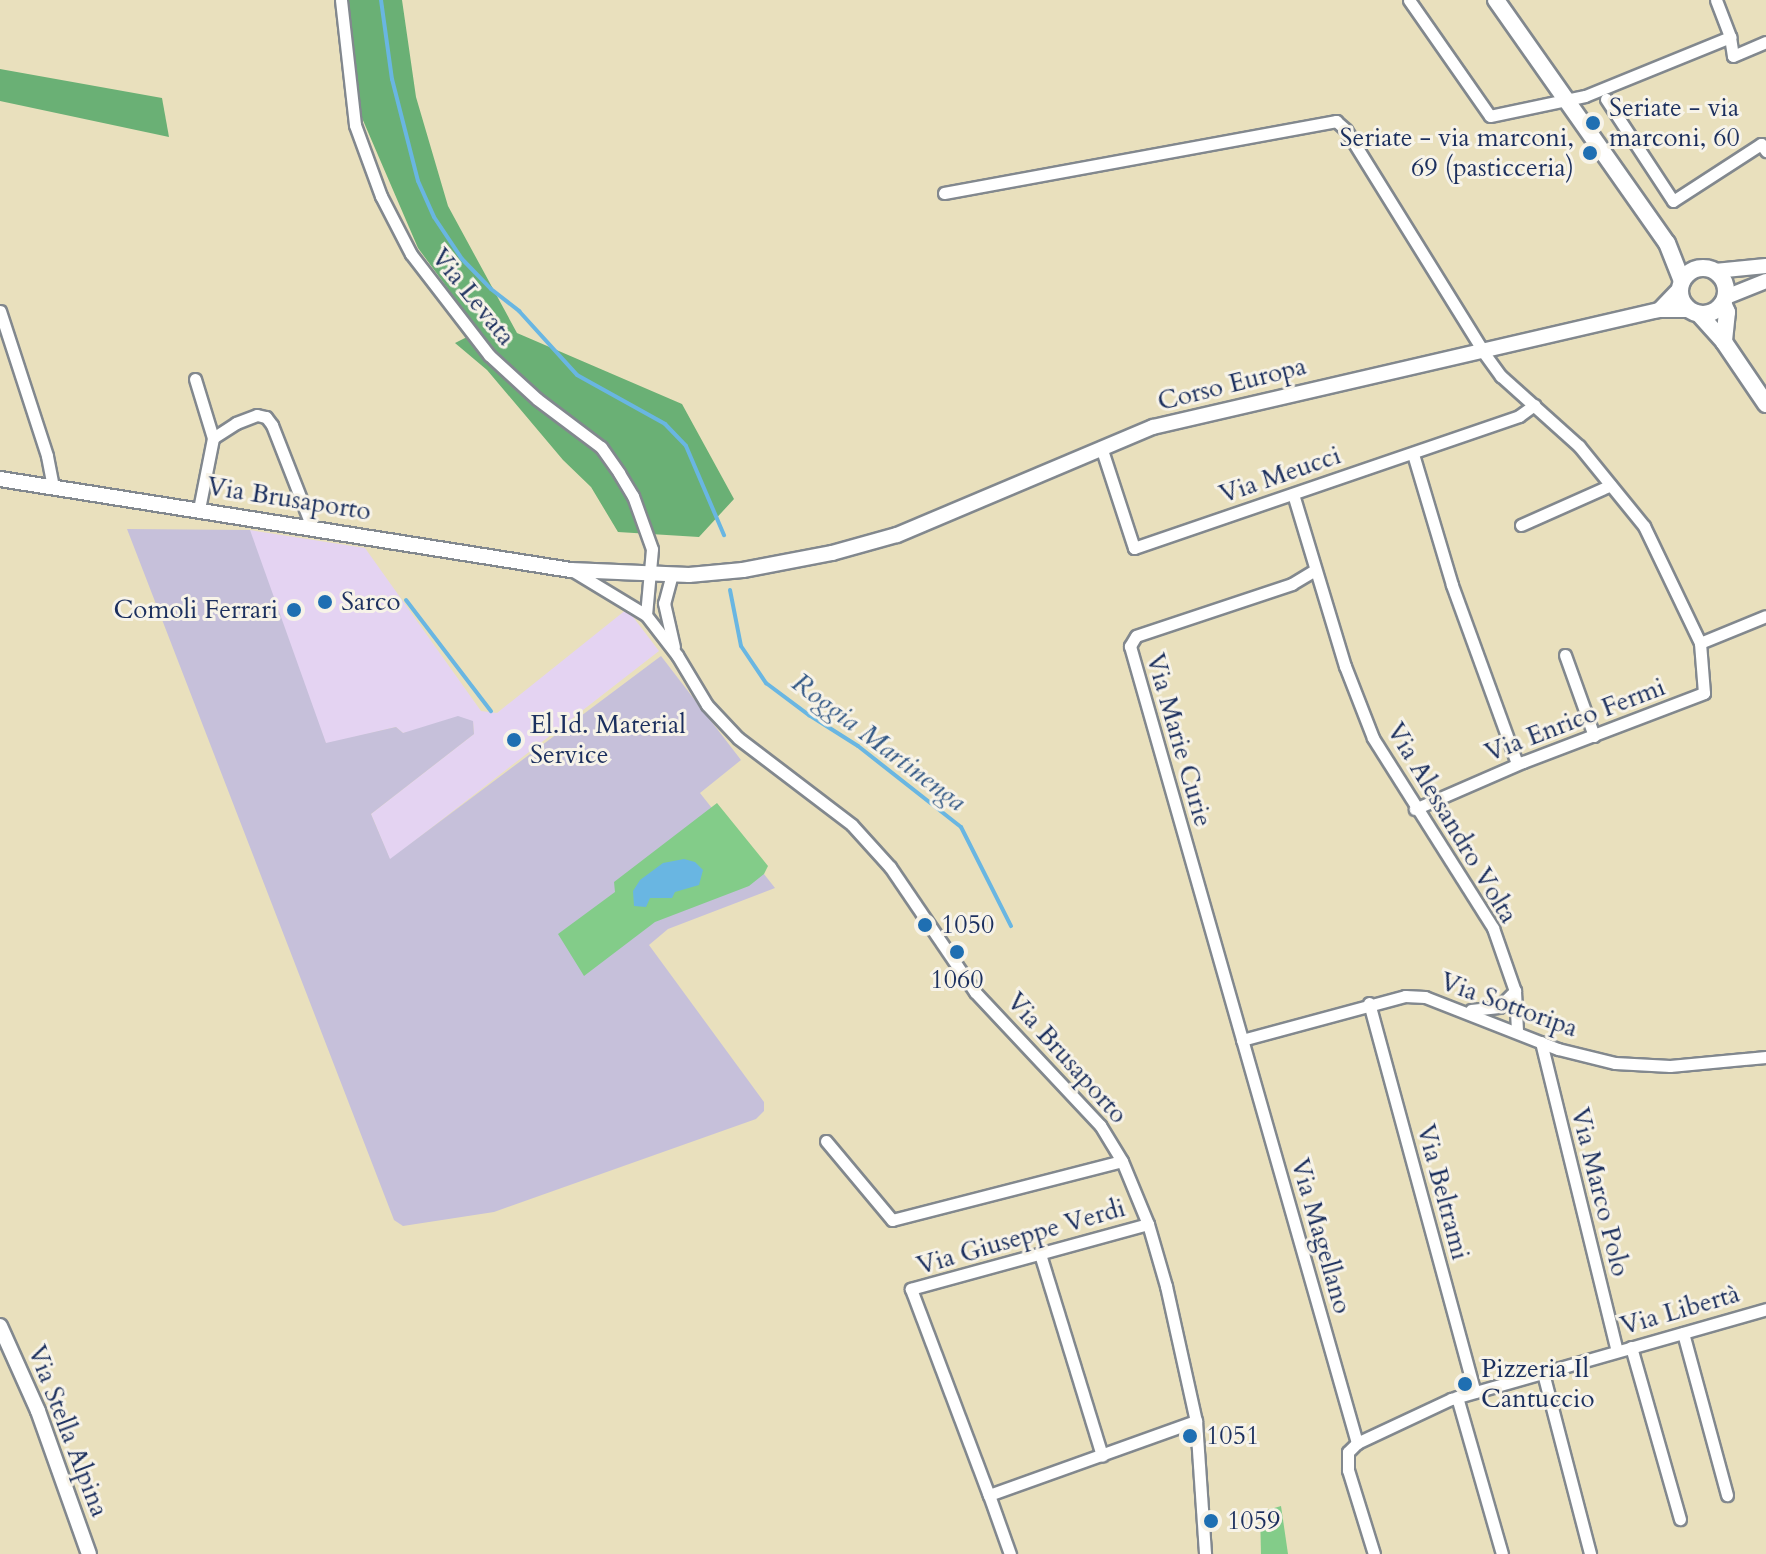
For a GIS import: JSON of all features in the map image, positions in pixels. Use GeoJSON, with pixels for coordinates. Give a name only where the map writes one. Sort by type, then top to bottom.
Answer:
{"type":"FeatureCollection","features":[{"type":"Feature","properties":{"kind":"main road"},"geometry":{"type":"LineString","coordinates":[[1496,0],[1667,243],[1681,284],[1683,302],[1724,342],[1766,404]]}},
{"type":"Feature","properties":{"kind":"main road"},"geometry":{"type":"LineString","coordinates":[[1667,243],[1725,284],[1727,312],[1724,342]]}},
{"type":"Feature","properties":{"kind":"main road"},"geometry":{"type":"LineString","coordinates":[[1681,284],[1708,270]]}},
{"type":"Feature","properties":{"kind":"main road","name":"Corso Europa"},"geometry":{"type":"LineString","coordinates":[[1695,312],[1713,312],[1724,300]]}},
{"type":"Feature","properties":{"kind":"street","name":"Via Levata"},"geometry":{"type":"LineString","coordinates":[[341,0],[355,125],[381,196],[411,254],[489,355],[537,399],[601,447],[633,496],[649,537],[652,573]]}},
{"type":"Feature","properties":{"kind":"street"},"geometry":{"type":"LineString","coordinates":[[1409,0],[1490,116],[1565,102],[1730,37]]}},
{"type":"Feature","properties":{"kind":"street"},"geometry":{"type":"LineString","coordinates":[[1716,0],[1730,37],[1733,56],[1738,57],[1766,42]]}},
{"type":"Feature","properties":{"kind":"street"},"geometry":{"type":"LineString","coordinates":[[1606,99],[1673,201],[1761,144],[1766,151]]}},
{"type":"Feature","properties":{"kind":"street"},"geometry":{"type":"LineString","coordinates":[[944,193],[1336,121],[1346,130],[1501,376],[1579,446],[1644,526],[1700,643],[1766,616]]}},
{"type":"Feature","properties":{"kind":"street"},"geometry":{"type":"LineString","coordinates":[[1708,270],[1766,266]]}},
{"type":"Feature","properties":{"kind":"street","name":"Corso Europa"},"geometry":{"type":"LineString","coordinates":[[1724,300],[1766,281]]}},
{"type":"Feature","properties":{"kind":"street"},"geometry":{"type":"LineString","coordinates":[[1659,310],[1681,284]]}},
{"type":"Feature","properties":{"kind":"street","name":"Corso Europa"},"geometry":{"type":"LineString","coordinates":[[832,553],[897,535],[1153,427],[1484,353],[1659,310],[1695,312]]}},
{"type":"Feature","properties":{"kind":"street"},"geometry":{"type":"LineString","coordinates":[[0,311],[47,456],[53,487]]}},
{"type":"Feature","properties":{"kind":"street"},"geometry":{"type":"LineString","coordinates":[[195,379],[213,438],[199,509]]}},
{"type":"Feature","properties":{"kind":"street","name":"Via Meucci"},"geometry":{"type":"LineString","coordinates":[[1102,450],[1134,548],[1413,454],[1519,416],[1534,405]]}},
{"type":"Feature","properties":{"kind":"street"},"geometry":{"type":"LineString","coordinates":[[213,438],[236,423],[257,415],[266,417],[312,527]]}},
{"type":"Feature","properties":{"kind":"street"},"geometry":{"type":"LineString","coordinates":[[1413,454],[1452,585],[1517,764]]}},
{"type":"Feature","properties":{"kind":"street","name":"Via Brusaporto"},"geometry":{"type":"LineString","coordinates":[[0,479],[571,570],[672,574],[743,570],[832,553]]}},
{"type":"Feature","properties":{"kind":"street"},"geometry":{"type":"LineString","coordinates":[[1521,525],[1611,485]]}},
{"type":"Feature","properties":{"kind":"street","name":"Via Alessandro Volta"},"geometry":{"type":"LineString","coordinates":[[1293,494],[1315,570],[1373,738],[1415,809],[1493,928],[1515,991],[1517,1031]]}},
{"type":"Feature","properties":{"kind":"street","name":"Via Brusaporto"},"geometry":{"type":"LineString","coordinates":[[571,570],[646,615],[677,655],[707,705],[738,738],[852,825],[890,867],[975,992],[1100,1125],[1122,1161],[1148,1224],[1196,1421],[1205,1554]]}},
{"type":"Feature","properties":{"kind":"street","name":"Via Marie Curie"},"geometry":{"type":"LineString","coordinates":[[1242,1040],[1130,646],[1136,636],[1292,584],[1315,570]]}},
{"type":"Feature","properties":{"kind":"street"},"geometry":{"type":"LineString","coordinates":[[646,615],[646,585],[652,573]]}},
{"type":"Feature","properties":{"kind":"street","name":"Via Brusaporto"},"geometry":{"type":"LineString","coordinates":[[672,574],[664,603],[677,655]]}},
{"type":"Feature","properties":{"kind":"street","name":"Via Enrico Fermi"},"geometry":{"type":"LineString","coordinates":[[1415,809],[1517,764],[1704,693],[1700,643]]}},
{"type":"Feature","properties":{"kind":"street"},"geometry":{"type":"LineString","coordinates":[[1565,655],[1594,736]]}},
{"type":"Feature","properties":{"kind":"street"},"geometry":{"type":"LineString","coordinates":[[1464,1011],[1499,1007],[1515,991]]}},
{"type":"Feature","properties":{"kind":"street","name":"Via Sottoripa"},"geometry":{"type":"LineString","coordinates":[[1242,1040],[1369,1003],[1405,996],[1425,997],[1541,1042],[1615,1063],[1670,1066],[1766,1057]]}},
{"type":"Feature","properties":{"kind":"street","name":"Via Beltrami"},"geometry":{"type":"LineString","coordinates":[[1369,1003],[1475,1392]]}},
{"type":"Feature","properties":{"kind":"street","name":"Via Magellano"},"geometry":{"type":"LineString","coordinates":[[1242,1040],[1357,1443]]}},
{"type":"Feature","properties":{"kind":"street","name":"Via Marco Polo"},"geometry":{"type":"LineString","coordinates":[[1541,1042],[1617,1351]]}},
{"type":"Feature","properties":{"kind":"street"},"geometry":{"type":"LineString","coordinates":[[826,1141],[892,1220],[1122,1161]]}},
{"type":"Feature","properties":{"kind":"street","name":"Via Giuseppe Verdi"},"geometry":{"type":"LineString","coordinates":[[989,1495],[911,1289],[1148,1224]]}},
{"type":"Feature","properties":{"kind":"street"},"geometry":{"type":"LineString","coordinates":[[1040,1254],[1102,1456]]}},
{"type":"Feature","properties":{"kind":"street","name":"Via Libertà"},"geometry":{"type":"LineString","coordinates":[[1357,1443],[1457,1397],[1766,1309]]}},
{"type":"Feature","properties":{"kind":"street","name":"Via Stella Alpina"},"geometry":{"type":"LineString","coordinates":[[0,1326],[38,1411],[89,1554]]}},
{"type":"Feature","properties":{"kind":"street"},"geometry":{"type":"LineString","coordinates":[[1683,1333],[1727,1495]]}},
{"type":"Feature","properties":{"kind":"street"},"geometry":{"type":"LineString","coordinates":[[1631,1347],[1680,1519]]}},
{"type":"Feature","properties":{"kind":"street"},"geometry":{"type":"LineString","coordinates":[[1543,1373],[1590,1554]]}},
{"type":"Feature","properties":{"kind":"street"},"geometry":{"type":"LineString","coordinates":[[1457,1397],[1502,1554]]}},
{"type":"Feature","properties":{"kind":"street"},"geometry":{"type":"LineString","coordinates":[[1010,1554],[989,1495],[1196,1421]]}},
{"type":"Feature","properties":{"kind":"street"},"geometry":{"type":"LineString","coordinates":[[1357,1443],[1348,1452],[1348,1470],[1374,1554]]}},
{"type":"Feature","properties":{"kind":"shaded area"},"geometry":{"type":"Polygon","coordinates":[[[127,529],[250,530],[326,743],[396,727],[403,733],[458,716],[473,721],[474,734],[371,814],[390,859],[661,656],[741,760],[700,793],[775,888],[668,929],[649,945],[764,1102],[764,1111],[756,1119],[494,1212],[403,1226],[394,1220],[127,529]]]}},
{"type":"Feature","properties":{"kind":"shaded area"},"geometry":{"type":"Polygon","coordinates":[[[250,530],[365,548],[481,711],[497,713],[627,609],[659,651],[390,860],[371,814],[474,734],[473,722],[403,733],[396,727],[326,744],[252,546],[250,530]]]}},
{"type":"Feature","properties":{"kind":"green space"},"geometry":{"type":"Polygon","coordinates":[[[348,0],[402,0],[416,97],[448,206],[517,333],[682,404],[734,499],[699,537],[618,532],[591,487],[563,460],[487,370],[455,343],[479,331],[418,248],[362,118],[348,0]]]}},
{"type":"Feature","properties":{"kind":"green space"},"geometry":{"type":"Polygon","coordinates":[[[0,69],[162,98],[169,137],[0,101],[0,69]]]}},
{"type":"Feature","properties":{"kind":"green space"},"geometry":{"type":"Polygon","coordinates":[[[717,803],[768,866],[764,874],[749,886],[655,922],[584,976],[558,934],[615,892],[614,882],[717,803]]]}},
{"type":"Feature","properties":{"kind":"green space"},"geometry":{"type":"Polygon","coordinates":[[[1281,1506],[1288,1554],[1261,1554],[1260,1512],[1281,1506]]]}},
{"type":"Feature","properties":{"kind":"water"},"geometry":{"type":"Polygon","coordinates":[[[684,859],[695,862],[703,870],[699,885],[675,892],[672,898],[650,898],[646,907],[634,906],[633,891],[640,880],[663,863],[684,859]]]}},
{"type":"Feature","properties":{"kind":"waterway","name":"Roggia Martinenga"},"geometry":{"type":"LineString","coordinates":[[381,0],[392,79],[418,181],[434,217],[462,259],[491,289],[519,311],[577,375],[665,424],[686,446],[724,535]]}},
{"type":"Feature","properties":{"kind":"waterway","name":"Roggia Martinenga"},"geometry":{"type":"LineString","coordinates":[[730,590],[741,646],[766,683],[858,746],[961,827],[1011,926]]}},
{"type":"Feature","properties":{"kind":"waterway"},"geometry":{"type":"LineString","coordinates":[[406,600],[491,711]]}},
{"type":"Feature","properties":{"kind":"place","name":"Seriate - via marconi, 60"},"geometry":{"type":"Point","coordinates":[1593,123]}},
{"type":"Feature","properties":{"kind":"place","name":"Seriate - via marconi, 69 (pasticceria)"},"geometry":{"type":"Point","coordinates":[1590,153]}},
{"type":"Feature","properties":{"kind":"place","name":"Sarco"},"geometry":{"type":"Point","coordinates":[325,602]}},
{"type":"Feature","properties":{"kind":"place","name":"Comoli Ferrari"},"geometry":{"type":"Point","coordinates":[294,610]}},
{"type":"Feature","properties":{"kind":"place","name":"El.Id. Material Service"},"geometry":{"type":"Point","coordinates":[514,740]}},
{"type":"Feature","properties":{"kind":"place","name":"1050"},"geometry":{"type":"Point","coordinates":[925,925]}},
{"type":"Feature","properties":{"kind":"place","name":"1060"},"geometry":{"type":"Point","coordinates":[957,952]}},
{"type":"Feature","properties":{"kind":"place","name":"Pizzeria Il Cantuccio"},"geometry":{"type":"Point","coordinates":[1465,1384]}},
{"type":"Feature","properties":{"kind":"place","name":"1051"},"geometry":{"type":"Point","coordinates":[1190,1436]}},
{"type":"Feature","properties":{"kind":"place","name":"1059"},"geometry":{"type":"Point","coordinates":[1211,1521]}}]}
